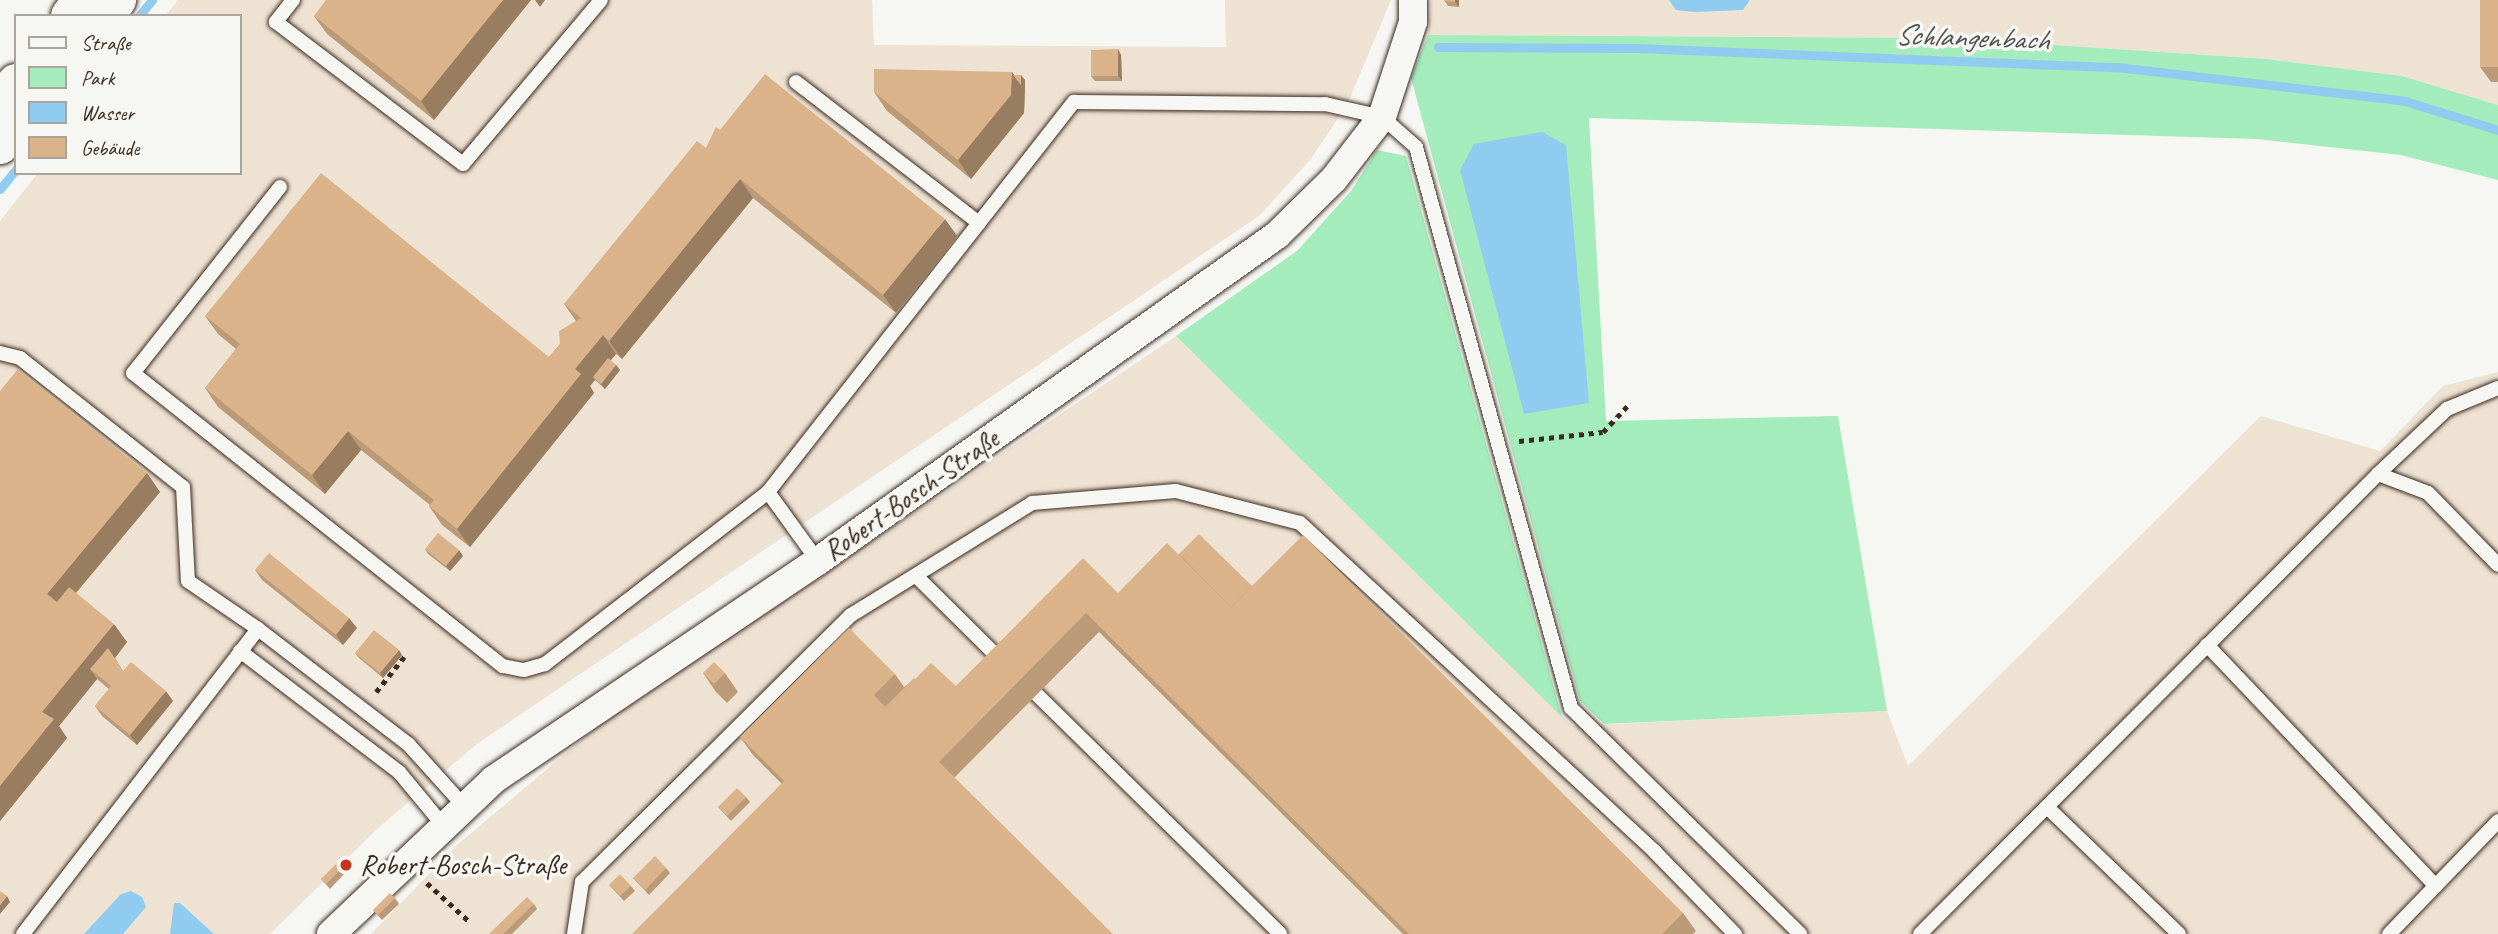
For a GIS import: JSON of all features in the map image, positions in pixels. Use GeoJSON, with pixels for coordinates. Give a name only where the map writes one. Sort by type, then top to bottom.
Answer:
{"type":"FeatureCollection","features":[{"type":"Feature","properties":{"kind":"main road"},"geometry":{"type":"LineString","coordinates":[[106,14],[117,0]]}},
{"type":"Feature","properties":{"kind":"main road"},"geometry":{"type":"LineString","coordinates":[[0,102],[14,85]]}},
{"type":"Feature","properties":{"kind":"main road"},"geometry":{"type":"LineString","coordinates":[[0,145],[14,128]]}},
{"type":"Feature","properties":{"kind":"street","name":"Robert-Bosch-Straße"},"geometry":{"type":"LineString","coordinates":[[331,934],[463,805],[659,666],[818,561],[1277,235],[1334,179],[1382,117],[1413,22],[1413,0]]}},
{"type":"Feature","properties":{"kind":"lane"},"geometry":{"type":"LineString","coordinates":[[293,0],[276,22],[463,164],[601,0]]}},
{"type":"Feature","properties":{"kind":"lane"},"geometry":{"type":"LineString","coordinates":[[796,82],[979,223]]}},
{"type":"Feature","properties":{"kind":"lane"},"geometry":{"type":"LineString","coordinates":[[280,187],[133,373],[503,666],[524,670],[545,664],[768,492],[1074,103],[1325,104],[1382,117],[1416,147],[1571,708],[1800,934]]}},
{"type":"Feature","properties":{"kind":"lane"},"geometry":{"type":"LineString","coordinates":[[0,353],[20,358],[183,487],[188,581],[258,629],[363,709],[408,746],[463,805]]}},
{"type":"Feature","properties":{"kind":"lane"},"geometry":{"type":"LineString","coordinates":[[1920,934],[2378,474],[2447,409],[2498,388]]}},
{"type":"Feature","properties":{"kind":"lane"},"geometry":{"type":"LineString","coordinates":[[2378,474],[2428,493],[2498,565]]}},
{"type":"Feature","properties":{"kind":"lane"},"geometry":{"type":"LineString","coordinates":[[574,934],[582,882],[850,615],[917,577],[1032,503],[1176,491],[1300,523],[1644,842],[1735,934]]}},
{"type":"Feature","properties":{"kind":"lane"},"geometry":{"type":"LineString","coordinates":[[768,492],[818,561]]}},
{"type":"Feature","properties":{"kind":"lane"},"geometry":{"type":"LineString","coordinates":[[917,577],[1280,934]]}},
{"type":"Feature","properties":{"kind":"lane"},"geometry":{"type":"LineString","coordinates":[[23,934],[258,629]]}},
{"type":"Feature","properties":{"kind":"lane"},"geometry":{"type":"LineString","coordinates":[[2207,645],[2435,886]]}},
{"type":"Feature","properties":{"kind":"lane"},"geometry":{"type":"LineString","coordinates":[[240,651],[399,772],[442,824]]}},
{"type":"Feature","properties":{"kind":"lane"},"geometry":{"type":"LineString","coordinates":[[2047,807],[2179,934]]}},
{"type":"Feature","properties":{"kind":"lane"},"geometry":{"type":"LineString","coordinates":[[2389,934],[2498,821]]}},
{"type":"Feature","properties":{"kind":"path"},"geometry":{"type":"LineString","coordinates":[[1498,443],[1603,432],[1628,405]]}},
{"type":"Feature","properties":{"kind":"path"},"geometry":{"type":"LineString","coordinates":[[363,709],[404,657]]}},
{"type":"Feature","properties":{"kind":"path"},"geometry":{"type":"LineString","coordinates":[[404,861],[471,923]]}},
{"type":"Feature","properties":{"kind":"shaded area"},"geometry":{"type":"Polygon","coordinates":[[[178,0],[872,0],[874,45],[1226,47],[1225,0],[1391,0],[1347,105],[1310,160],[1259,216],[478,743],[378,828],[270,934],[0,934],[0,221],[36,175],[242,175],[242,14],[167,14],[178,0]]]}},
{"type":"Feature","properties":{"kind":"shaded area"},"geometry":{"type":"Polygon","coordinates":[[[1431,0],[2498,0],[2498,105],[2402,76],[2267,59],[1950,38],[1428,35],[1431,0]]]}},
{"type":"Feature","properties":{"kind":"shaded area"},"geometry":{"type":"Polygon","coordinates":[[[1176,336],[1572,726],[1887,711],[1908,766],[2261,416],[2380,451],[2443,386],[2498,372],[2498,934],[371,934],[457,845],[597,727],[1176,336]]]}},
{"type":"Feature","properties":{"kind":"green space"},"geometry":{"type":"Polygon","coordinates":[[[1428,35],[1950,38],[2267,59],[2402,76],[2498,105],[2498,180],[2401,155],[2257,139],[1589,118],[1606,421],[1838,416],[1887,711],[1604,724],[1580,701],[1411,78],[1428,35]]]}},
{"type":"Feature","properties":{"kind":"green space"},"geometry":{"type":"Polygon","coordinates":[[[1377,150],[1406,156],[1562,717],[1176,336],[1297,251],[1351,191],[1377,150]]]}},
{"type":"Feature","properties":{"kind":"water"},"geometry":{"type":"Polygon","coordinates":[[[1669,0],[1749,1],[1743,10],[1695,12],[1676,10],[1669,0]]]}},
{"type":"Feature","properties":{"kind":"water"},"geometry":{"type":"Polygon","coordinates":[[[1542,132],[1566,145],[1589,403],[1524,414],[1460,170],[1474,144],[1542,132]]]}},
{"type":"Feature","properties":{"kind":"water"},"geometry":{"type":"Polygon","coordinates":[[[131,891],[142,897],[146,907],[123,934],[84,934],[121,894],[131,891]]]}},
{"type":"Feature","properties":{"kind":"water"},"geometry":{"type":"Polygon","coordinates":[[[174,903],[180,903],[214,934],[170,934],[174,903]]]}},
{"type":"Feature","properties":{"kind":"building"},"geometry":{"type":"Polygon","coordinates":[[[326,0],[503,0],[421,101],[314,16],[326,0]]]}},
{"type":"Feature","properties":{"kind":"building"},"geometry":{"type":"Polygon","coordinates":[[[2480,0],[2498,0],[2498,67],[2480,67],[2480,0]]]}},
{"type":"Feature","properties":{"kind":"building"},"geometry":{"type":"Polygon","coordinates":[[[1118,49],[1118,76],[1091,76],[1091,50],[1118,49]]]}},
{"type":"Feature","properties":{"kind":"building"},"geometry":{"type":"Polygon","coordinates":[[[874,69],[1012,72],[1011,95],[958,160],[874,92],[874,69]]]}},
{"type":"Feature","properties":{"kind":"building"},"geometry":{"type":"Polygon","coordinates":[[[765,74],[945,219],[883,295],[740,179],[609,341],[603,335],[575,369],[581,374],[457,529],[429,506],[434,500],[348,431],[312,475],[205,388],[240,344],[205,316],[321,173],[549,357],[560,344],[559,331],[581,318],[564,304],[697,141],[706,148],[716,127],[720,130],[765,74]]]}},
{"type":"Feature","properties":{"kind":"building"},"geometry":{"type":"Polygon","coordinates":[[[1013,75],[1021,75],[1021,85],[1013,75]]]}},
{"type":"Feature","properties":{"kind":"building"},"geometry":{"type":"Polygon","coordinates":[[[608,358],[616,365],[601,384],[593,377],[608,358]]]}},
{"type":"Feature","properties":{"kind":"building"},"geometry":{"type":"Polygon","coordinates":[[[18,369],[147,473],[47,594],[57,602],[69,587],[114,624],[42,712],[54,719],[0,786],[0,391],[18,369]]]}},
{"type":"Feature","properties":{"kind":"building"},"geometry":{"type":"Polygon","coordinates":[[[438,533],[459,550],[446,566],[425,549],[438,533]]]}},
{"type":"Feature","properties":{"kind":"building"},"geometry":{"type":"Polygon","coordinates":[[[1199,534],[1252,586],[1231,607],[1179,554],[1199,534]]]}},
{"type":"Feature","properties":{"kind":"building"},"geometry":{"type":"Polygon","coordinates":[[[1303,535],[1683,913],[1662,934],[1409,934],[1086,613],[939,762],[1113,934],[632,934],[784,781],[740,737],[849,628],[895,674],[874,695],[886,708],[931,663],[956,686],[1083,558],[1118,593],[1167,543],[1231,607],[1303,535]]]}},
{"type":"Feature","properties":{"kind":"building"},"geometry":{"type":"Polygon","coordinates":[[[269,553],[349,618],[336,635],[255,570],[269,553]]]}},
{"type":"Feature","properties":{"kind":"building"},"geometry":{"type":"Polygon","coordinates":[[[374,630],[399,650],[380,673],[355,653],[374,630]]]}},
{"type":"Feature","properties":{"kind":"building"},"geometry":{"type":"Polygon","coordinates":[[[108,648],[123,671],[131,662],[166,691],[130,735],[95,706],[111,686],[90,669],[108,648]]]}},
{"type":"Feature","properties":{"kind":"building"},"geometry":{"type":"Polygon","coordinates":[[[714,662],[725,673],[714,684],[703,673],[714,662]]]}},
{"type":"Feature","properties":{"kind":"building"},"geometry":{"type":"Polygon","coordinates":[[[915,679],[886,708],[885,707],[915,679]]]}},
{"type":"Feature","properties":{"kind":"building"},"geometry":{"type":"Polygon","coordinates":[[[737,788],[746,797],[727,816],[718,807],[737,788]]]}},
{"type":"Feature","properties":{"kind":"building"},"geometry":{"type":"Polygon","coordinates":[[[655,856],[666,868],[645,890],[633,878],[655,856]]]}},
{"type":"Feature","properties":{"kind":"building"},"geometry":{"type":"Polygon","coordinates":[[[338,862],[343,867],[326,884],[321,879],[338,862]]]}},
{"type":"Feature","properties":{"kind":"building"},"geometry":{"type":"Polygon","coordinates":[[[620,874],[631,886],[620,896],[609,885],[620,874]]]}},
{"type":"Feature","properties":{"kind":"building"},"geometry":{"type":"Polygon","coordinates":[[[0,891],[7,896],[0,905],[0,891]]]}},
{"type":"Feature","properties":{"kind":"building"},"geometry":{"type":"Polygon","coordinates":[[[390,893],[395,898],[378,915],[373,910],[390,893]]]}},
{"type":"Feature","properties":{"kind":"building"},"geometry":{"type":"Polygon","coordinates":[[[527,897],[534,904],[503,934],[489,934],[527,897]]]}},
{"type":"Feature","properties":{"kind":"waterway"},"geometry":{"type":"LineString","coordinates":[[141,14],[152,0]]}},
{"type":"Feature","properties":{"kind":"waterway","name":"Schlangenbach"},"geometry":{"type":"LineString","coordinates":[[1438,47],[1636,48],[2117,67],[2405,101],[2498,130]]}},
{"type":"Feature","properties":{"kind":"waterway"},"geometry":{"type":"LineString","coordinates":[[0,189],[14,172]]}},
{"type":"Feature","properties":{"kind":"place","name":"Robert-Bosch-Straße"},"geometry":{"type":"Point","coordinates":[346,865]}}]}
